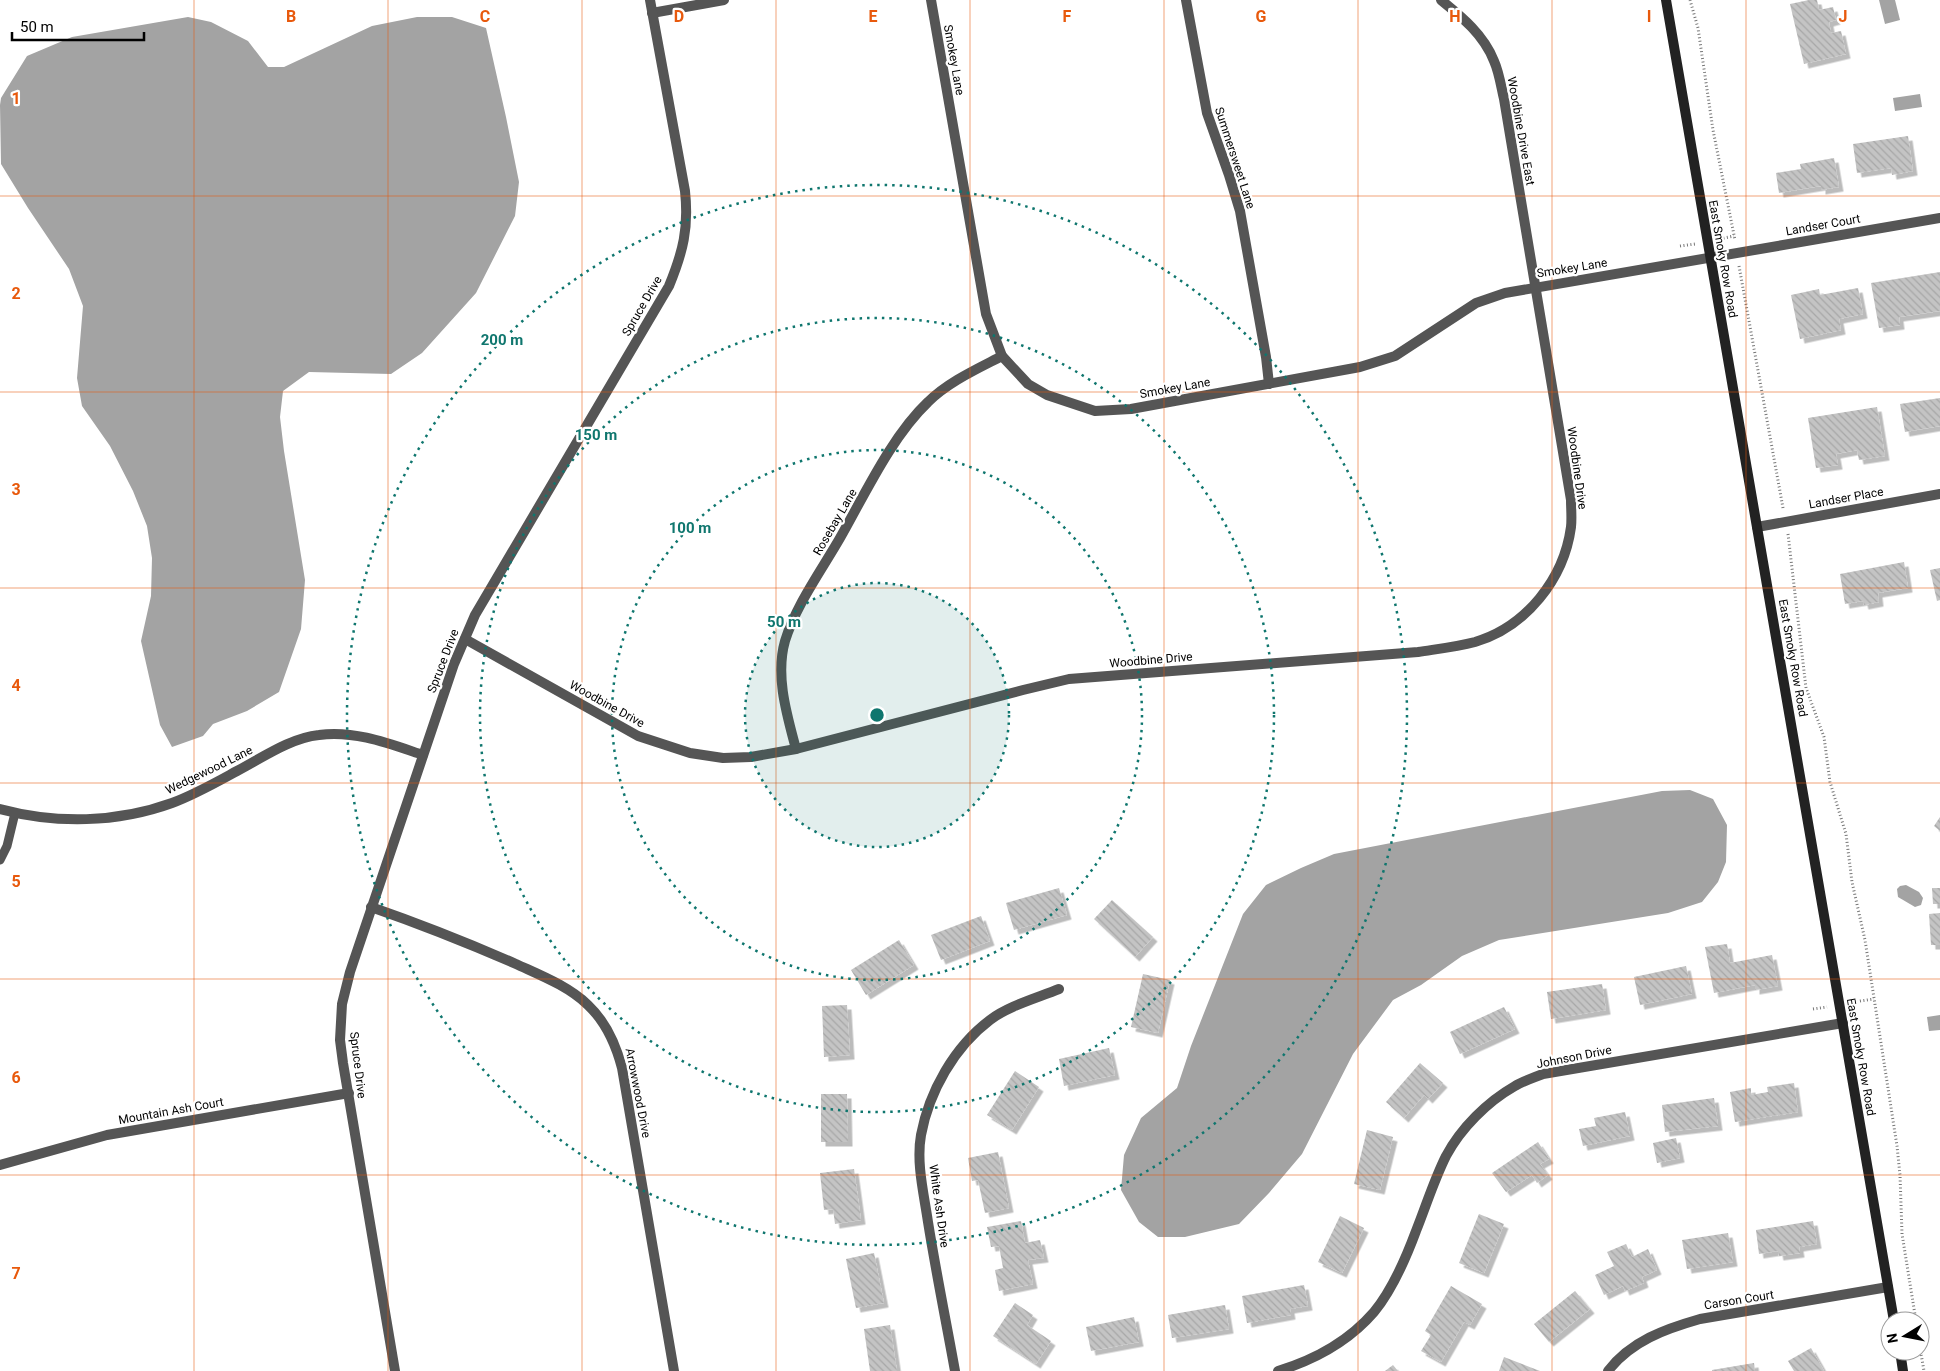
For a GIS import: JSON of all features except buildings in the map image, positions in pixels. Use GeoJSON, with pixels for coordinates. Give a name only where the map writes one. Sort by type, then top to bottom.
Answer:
{"type":"FeatureCollection","features":[{"type":"Feature","properties":{"kind":"street","name":"Spruce Drive"},"geometry":{"type":"LineString","coordinates":[[395,1371],[340,1040],[342,1004],[350,972],[371,907],[454,664],[465,639],[488,592],[669,286],[684,247],[687,213],[685,191],[650,0]]}},
{"type":"Feature","properties":{"kind":"street"},"geometry":{"type":"LineString","coordinates":[[652,13],[724,0]]}},
{"type":"Feature","properties":{"kind":"street","name":"Smokey Lane"},"geometry":{"type":"LineString","coordinates":[[930,0],[986,314],[1002,356],[1028,384],[1046,396],[1095,411],[1131,409],[1360,367],[1395,356],[1476,303],[1505,293],[1535,286],[1710,257]]}},
{"type":"Feature","properties":{"kind":"street","name":"Summersweet Lane"},"geometry":{"type":"LineString","coordinates":[[1186,0],[1207,113],[1240,211],[1266,357],[1269,384]]}},
{"type":"Feature","properties":{"kind":"street","name":"Woodbine Drive East"},"geometry":{"type":"LineString","coordinates":[[1441,0],[1463,18],[1478,34],[1494,61],[1504,99],[1535,286]]}},
{"type":"Feature","properties":{"kind":"street","name":"East Smoky Row Road"},"geometry":{"type":"LineString","coordinates":[[1666,0],[1892,1311]]}},
{"type":"Feature","properties":{"kind":"street","name":"Landser Court"},"geometry":{"type":"LineString","coordinates":[[1710,257],[1940,218]]}},
{"type":"Feature","properties":{"kind":"street","name":"Woodbine Drive"},"geometry":{"type":"LineString","coordinates":[[465,639],[638,736],[690,753],[723,758],[751,758],[796,749],[1069,679],[1418,652],[1475,642],[1495,634],[1513,623],[1533,606],[1547,590],[1565,552],[1571,526],[1571,500],[1535,286]]}},
{"type":"Feature","properties":{"kind":"street","name":"Rosebay Lane"},"geometry":{"type":"LineString","coordinates":[[796,749],[785,705],[782,666],[785,642],[801,606],[903,429],[929,400],[956,381],[1002,356]]}},
{"type":"Feature","properties":{"kind":"street","name":"Landser Place"},"geometry":{"type":"LineString","coordinates":[[1757,526],[1940,494]]}},
{"type":"Feature","properties":{"kind":"street","name":"Wedgewood Lane"},"geometry":{"type":"LineString","coordinates":[[0,809],[15,813],[73,819],[115,817],[137,813],[190,795],[294,742],[320,734],[342,734],[365,738],[423,755]]}},
{"type":"Feature","properties":{"kind":"street","name":"Arrowwood Drive"},"geometry":{"type":"LineString","coordinates":[[371,907],[472,944],[552,980],[574,993],[590,1007],[603,1024],[616,1046],[622,1068],[674,1371]]}},
{"type":"Feature","properties":{"kind":"street","name":"White Ash Drive"},"geometry":{"type":"LineString","coordinates":[[955,1371],[934,1257],[920,1166],[921,1137],[927,1112],[944,1073],[957,1054],[990,1020],[1020,1004],[1059,989]]}},
{"type":"Feature","properties":{"kind":"street","name":"Johnson Drive"},"geometry":{"type":"LineString","coordinates":[[1278,1371],[1300,1365],[1325,1352],[1346,1338],[1374,1312],[1396,1278],[1447,1155],[1465,1129],[1488,1105],[1515,1086],[1543,1074],[1843,1022]]}},
{"type":"Feature","properties":{"kind":"street","name":"Mountain Ash Court"},"geometry":{"type":"LineString","coordinates":[[0,1165],[107,1135],[349,1093]]}},
{"type":"Feature","properties":{"kind":"street","name":"Carson Court"},"geometry":{"type":"LineString","coordinates":[[1608,1371],[1615,1362],[1650,1336],[1670,1327],[1700,1319],[1888,1288]]}},
{"type":"Feature","properties":{"kind":"lane"},"geometry":{"type":"LineString","coordinates":[[0,860],[7,846],[15,813]]}},
{"type":"Feature","properties":{"kind":"path"},"geometry":{"type":"LineString","coordinates":[[1789,537],[1806,688],[1824,738],[1830,782],[1846,834],[1852,882],[1865,940],[1897,1146],[1902,1234],[1914,1311]]}},
{"type":"Feature","properties":{"kind":"path"},"geometry":{"type":"LineString","coordinates":[[1849,1003],[1874,999]]}},
{"type":"Feature","properties":{"kind":"shaded area"},"geometry":{"type":"Polygon","coordinates":[[[1879,0],[1895,0],[1900,20],[1885,24],[1879,0]]]}},
{"type":"Feature","properties":{"kind":"shaded area"},"geometry":{"type":"Polygon","coordinates":[[[188,17],[211,22],[248,41],[268,67],[284,67],[372,26],[417,17],[452,17],[486,28],[519,182],[515,216],[476,293],[422,353],[391,374],[309,372],[283,391],[280,417],[305,580],[301,629],[279,692],[247,711],[213,724],[203,736],[172,747],[160,725],[141,641],[151,596],[152,558],[147,526],[133,491],[110,446],[82,406],[77,378],[83,306],[69,269],[1,164],[0,105],[1,98],[27,56],[72,37],[188,17]]]}},
{"type":"Feature","properties":{"kind":"shaded area"},"geometry":{"type":"Polygon","coordinates":[[[1920,94],[1922,107],[1895,111],[1893,98],[1920,94]]]}},
{"type":"Feature","properties":{"kind":"shaded area"},"geometry":{"type":"Polygon","coordinates":[[[1690,790],[1713,799],[1727,825],[1726,862],[1718,882],[1702,902],[1668,913],[1499,940],[1462,956],[1421,985],[1393,1000],[1353,1054],[1302,1154],[1269,1193],[1239,1224],[1185,1237],[1158,1237],[1139,1222],[1121,1190],[1124,1155],[1141,1118],[1177,1088],[1191,1046],[1243,914],[1266,885],[1334,854],[1662,791],[1690,790]]]}},
{"type":"Feature","properties":{"kind":"shaded area"},"geometry":{"type":"Polygon","coordinates":[[[1906,885],[1919,892],[1923,898],[1921,905],[1915,907],[1898,897],[1897,889],[1900,886],[1906,885]]]}},
{"type":"Feature","properties":{"kind":"shaded area"},"geometry":{"type":"Polygon","coordinates":[[[1940,1015],[1940,1030],[1929,1031],[1927,1017],[1940,1015]]]}}]}
